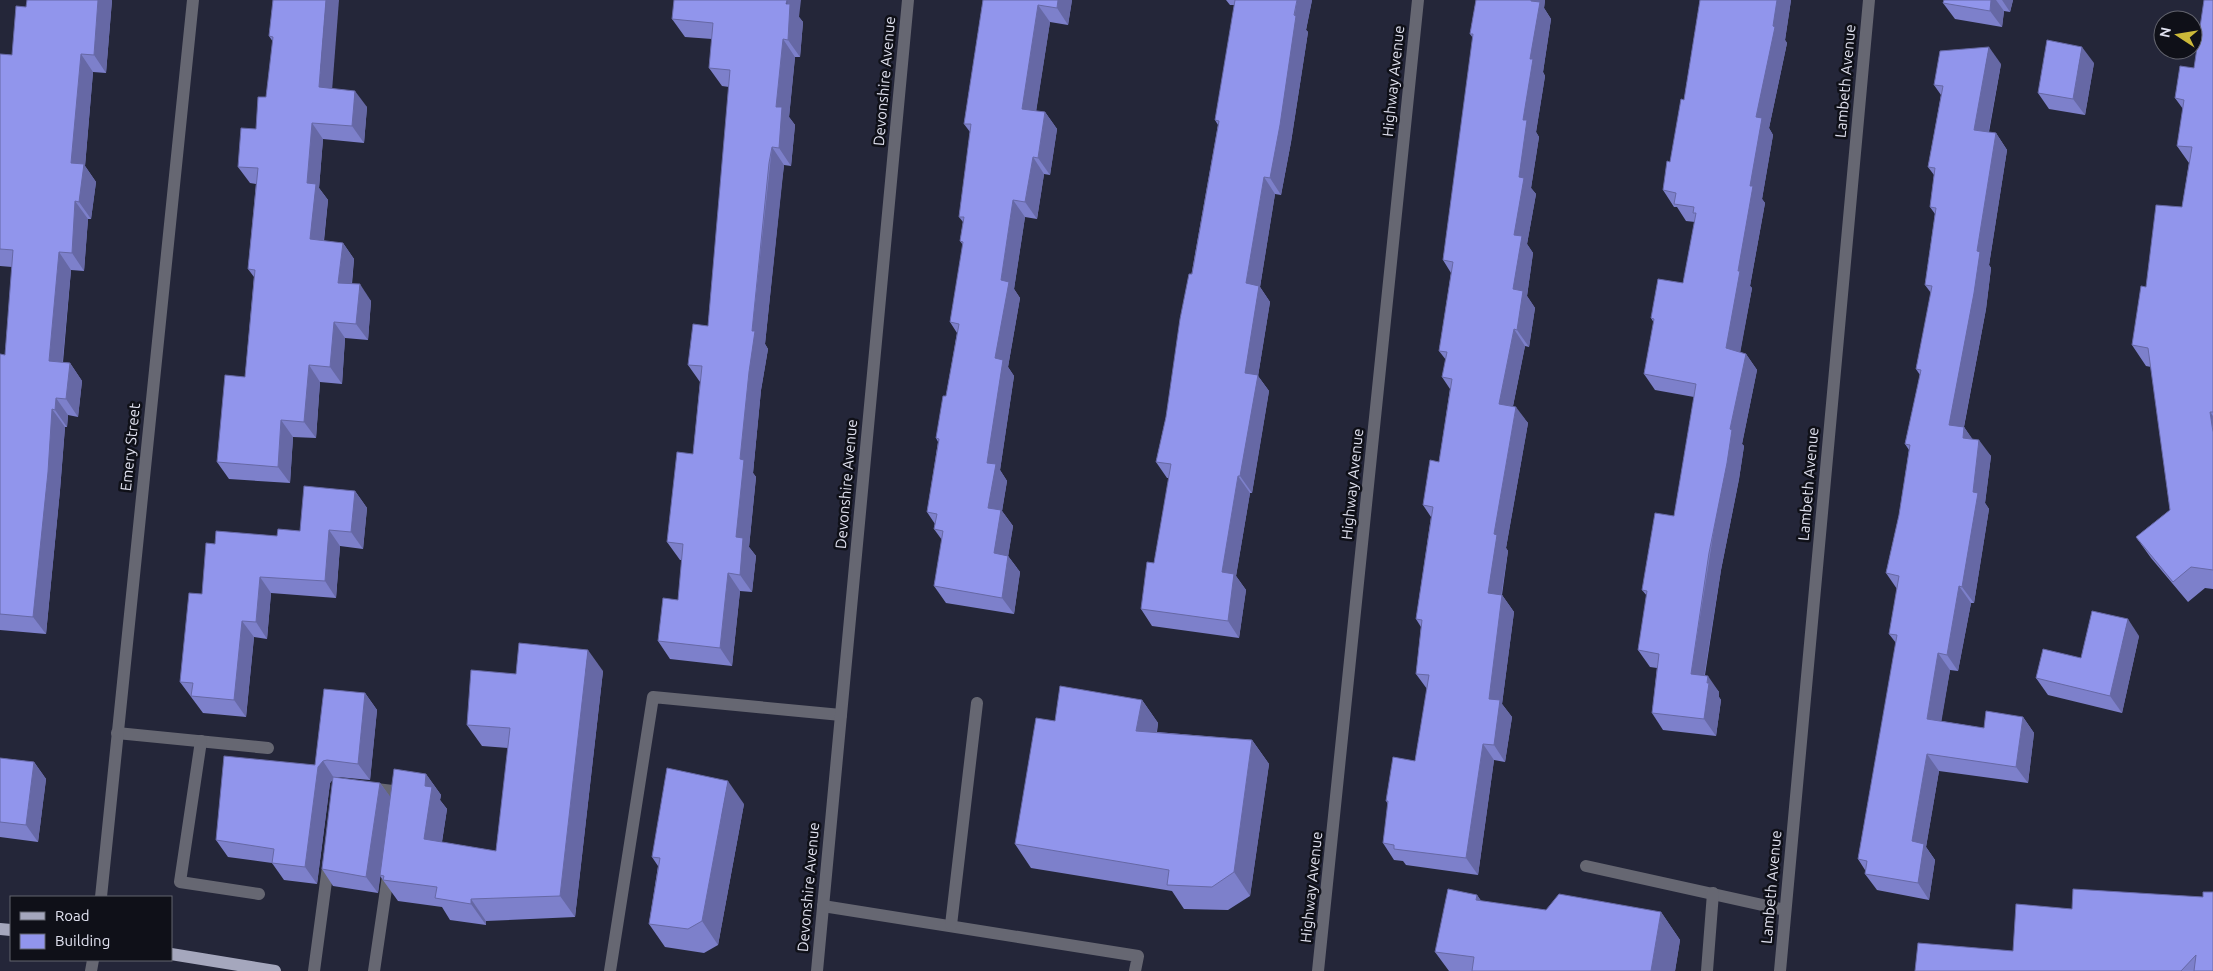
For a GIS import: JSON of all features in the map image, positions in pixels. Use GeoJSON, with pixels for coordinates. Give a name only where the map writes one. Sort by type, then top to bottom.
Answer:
{"type":"FeatureCollection","features":[{"type":"Feature","properties":{"kind":"main road"},"geometry":{"type":"LineString","coordinates":[[172,954],[275,971]]}},
{"type":"Feature","properties":{"kind":"street","name":"Emery Street"},"geometry":{"type":"LineString","coordinates":[[100,896],[193,0]]}},
{"type":"Feature","properties":{"kind":"street","name":"Devonshire Avenue"},"geometry":{"type":"LineString","coordinates":[[817,971],[908,0]]}},
{"type":"Feature","properties":{"kind":"street","name":"Highway Avenue"},"geometry":{"type":"LineString","coordinates":[[1318,971],[1418,0]]}},
{"type":"Feature","properties":{"kind":"street","name":"Lambeth Avenue"},"geometry":{"type":"LineString","coordinates":[[1780,971],[1869,0]]}},
{"type":"Feature","properties":{"kind":"street"},"geometry":{"type":"LineString","coordinates":[[610,971],[654,697],[841,715]]}},
{"type":"Feature","properties":{"kind":"street"},"geometry":{"type":"LineString","coordinates":[[951,925],[977,703]]}},
{"type":"Feature","properties":{"kind":"street"},"geometry":{"type":"LineString","coordinates":[[117,732],[268,748]]}},
{"type":"Feature","properties":{"kind":"street"},"geometry":{"type":"LineString","coordinates":[[201,741],[180,882],[259,894]]}},
{"type":"Feature","properties":{"kind":"street"},"geometry":{"type":"LineString","coordinates":[[356,787],[401,792],[398,812]]}},
{"type":"Feature","properties":{"kind":"street"},"geometry":{"type":"LineString","coordinates":[[314,971],[331,843]]}},
{"type":"Feature","properties":{"kind":"street"},"geometry":{"type":"LineString","coordinates":[[374,971],[390,861]]}},
{"type":"Feature","properties":{"kind":"street"},"geometry":{"type":"LineString","coordinates":[[1586,866],[1785,910]]}},
{"type":"Feature","properties":{"kind":"street"},"geometry":{"type":"LineString","coordinates":[[1707,971],[1713,894]]}},
{"type":"Feature","properties":{"kind":"street"},"geometry":{"type":"LineString","coordinates":[[823,906],[1138,956],[1135,971]]}},
{"type":"Feature","properties":{"kind":"building"},"geometry":{"type":"Polygon","coordinates":[[[27,0],[98,0],[94,55],[81,54],[71,163],[84,164],[79,202],[75,201],[72,253],[59,252],[49,361],[70,363],[66,399],[56,398],[55,410],[52,409],[48,472],[33,617],[0,614],[0,354],[5,355],[13,250],[0,249],[0,54],[12,55],[16,6],[26,7],[27,0]]]}},
{"type":"Feature","properties":{"kind":"building"},"geometry":{"type":"Polygon","coordinates":[[[273,0],[326,0],[319,87],[355,91],[352,126],[312,123],[307,183],[316,184],[310,239],[343,243],[338,283],[360,284],[356,324],[334,322],[330,367],[309,365],[304,422],[281,420],[278,467],[217,462],[225,375],[245,377],[255,270],[248,269],[258,168],[238,167],[241,128],[256,129],[258,97],[266,97],[273,37],[269,36],[273,0]]]}},
{"type":"Feature","properties":{"kind":"building"},"geometry":{"type":"Polygon","coordinates":[[[674,0],[787,0],[786,4],[790,4],[788,40],[783,39],[776,107],[782,107],[779,148],[772,147],[769,163],[752,331],[755,331],[740,459],[744,460],[736,537],[743,538],[740,575],[728,573],[720,648],[658,641],[663,598],[678,600],[683,544],[667,542],[677,452],[693,454],[702,366],[688,365],[693,324],[708,326],[730,70],[709,68],[713,23],[672,19],[674,0]]]}},
{"type":"Feature","properties":{"kind":"building"},"geometry":{"type":"Polygon","coordinates":[[[983,0],[1058,0],[1057,8],[1038,5],[1022,109],[1045,112],[1038,158],[1033,157],[1025,202],[1013,200],[1001,280],[1009,282],[995,358],[1003,360],[987,463],[996,464],[988,508],[1001,510],[994,553],[1008,556],[1002,598],[934,586],[943,531],[934,529],[937,514],[927,512],[939,439],[936,438],[943,396],[946,396],[959,324],[950,322],[963,242],[960,241],[964,217],[959,217],[971,124],[964,124],[983,0]]]}},
{"type":"Feature","properties":{"kind":"building"},"geometry":{"type":"Polygon","coordinates":[[[1235,0],[1297,0],[1280,125],[1270,178],[1264,177],[1246,283],[1259,286],[1245,373],[1258,375],[1240,476],[1238,476],[1222,572],[1234,574],[1228,621],[1141,609],[1147,562],[1154,563],[1171,464],[1156,462],[1166,417],[1180,319],[1189,274],[1192,274],[1219,121],[1215,120],[1235,0]]]}},
{"type":"Feature","properties":{"kind":"building"},"geometry":{"type":"Polygon","coordinates":[[[1476,0],[1531,0],[1540,2],[1530,59],[1533,59],[1523,120],[1527,120],[1519,177],[1524,178],[1514,235],[1522,236],[1513,289],[1523,291],[1517,330],[1514,329],[1499,404],[1516,407],[1494,534],[1497,535],[1488,593],[1502,595],[1489,699],[1500,700],[1494,745],[1483,744],[1466,858],[1394,849],[1394,845],[1383,843],[1388,801],[1386,801],[1393,757],[1415,761],[1429,675],[1416,674],[1422,620],[1416,619],[1433,507],[1423,505],[1430,460],[1439,462],[1452,379],[1442,377],[1447,352],[1439,351],[1453,262],[1443,260],[1473,34],[1470,34],[1476,0]]]}},
{"type":"Feature","properties":{"kind":"building"},"geometry":{"type":"Polygon","coordinates":[[[1700,0],[1777,0],[1773,26],[1775,27],[1756,117],[1762,118],[1750,186],[1753,186],[1738,271],[1740,271],[1726,348],[1746,354],[1730,429],[1732,430],[1727,463],[1709,553],[1691,674],[1708,676],[1707,683],[1709,683],[1704,719],[1652,713],[1659,654],[1638,650],[1647,591],[1642,590],[1655,513],[1674,516],[1696,384],[1644,374],[1654,319],[1651,318],[1658,279],[1683,283],[1696,213],[1693,213],[1694,207],[1674,204],[1676,193],[1663,190],[1667,161],[1670,162],[1681,99],[1684,100],[1700,0]]]}},
{"type":"Feature","properties":{"kind":"building"},"geometry":{"type":"Polygon","coordinates":[[[1944,0],[1991,0],[1990,11],[1943,3],[1944,0]]]}},
{"type":"Feature","properties":{"kind":"building"},"geometry":{"type":"Polygon","coordinates":[[[2204,0],[2213,0],[2213,412],[2210,412],[2213,432],[2213,570],[2191,567],[2173,582],[2136,537],[2170,510],[2148,348],[2132,345],[2141,286],[2146,287],[2156,205],[2182,207],[2192,147],[2177,146],[2184,100],[2175,98],[2180,66],[2194,68],[2195,60],[2203,60],[2204,0]]]}},
{"type":"Feature","properties":{"kind":"building"},"geometry":{"type":"Polygon","coordinates":[[[2047,40],[2082,47],[2073,99],[2038,93],[2047,40]]]}},
{"type":"Feature","properties":{"kind":"building"},"geometry":{"type":"Polygon","coordinates":[[[1989,47],[1974,130],[1996,133],[1977,251],[1980,252],[1974,293],[1949,425],[1964,427],[1963,438],[1979,440],[1973,492],[1978,493],[1962,587],[1959,586],[1947,655],[1938,653],[1927,719],[1984,728],[1986,711],[2023,717],[2016,767],[1927,754],[1912,841],[1924,844],[1918,883],[1865,874],[1867,861],[1858,859],[1897,635],[1889,634],[1899,576],[1886,573],[1899,515],[1910,445],[1905,444],[1921,370],[1916,369],[1932,286],[1925,285],[1936,208],[1930,207],[1935,168],[1928,167],[1943,86],[1934,85],[1940,51],[1989,47]]]}},
{"type":"Feature","properties":{"kind":"building"},"geometry":{"type":"Polygon","coordinates":[[[304,486],[355,491],[351,532],[329,530],[325,581],[260,577],[256,622],[242,621],[234,700],[191,696],[193,683],[180,682],[189,593],[202,594],[206,543],[215,544],[216,531],[277,536],[278,529],[300,531],[304,486]]]}},
{"type":"Feature","properties":{"kind":"building"},"geometry":{"type":"Polygon","coordinates":[[[2092,611],[2128,619],[2110,696],[2036,678],[2043,649],[2081,658],[2092,611]]]}},
{"type":"Feature","properties":{"kind":"building"},"geometry":{"type":"Polygon","coordinates":[[[519,643],[588,650],[560,896],[471,899],[471,904],[435,898],[437,887],[383,880],[384,876],[380,875],[394,769],[426,774],[425,786],[432,787],[424,839],[496,851],[510,728],[467,725],[471,670],[516,674],[519,643]]]}},
{"type":"Feature","properties":{"kind":"building"},"geometry":{"type":"Polygon","coordinates":[[[1060,686],[1142,700],[1136,731],[1252,740],[1234,872],[1212,887],[1167,885],[1169,870],[1015,844],[1036,718],[1055,721],[1060,686]]]}},
{"type":"Feature","properties":{"kind":"building"},"geometry":{"type":"Polygon","coordinates":[[[324,689],[365,693],[358,764],[327,760],[323,761],[318,767],[305,867],[272,863],[274,849],[216,840],[224,756],[315,765],[324,689]]]}},
{"type":"Feature","properties":{"kind":"building"},"geometry":{"type":"Polygon","coordinates":[[[0,758],[34,762],[26,825],[0,822],[0,758]]]}},
{"type":"Feature","properties":{"kind":"building"},"geometry":{"type":"Polygon","coordinates":[[[667,768],[728,781],[702,921],[688,929],[649,924],[660,858],[652,857],[667,768]]]}},
{"type":"Feature","properties":{"kind":"building"},"geometry":{"type":"Polygon","coordinates":[[[333,777],[380,783],[366,877],[322,869],[333,777]]]}},
{"type":"Feature","properties":{"kind":"building"},"geometry":{"type":"Polygon","coordinates":[[[1448,889],[1477,895],[1476,900],[1546,910],[1559,894],[1661,912],[1651,971],[1472,971],[1474,957],[1435,952],[1448,889]]]}},
{"type":"Feature","properties":{"kind":"building"},"geometry":{"type":"Polygon","coordinates":[[[2073,889],[2203,897],[2203,892],[2213,892],[2213,971],[2194,971],[2196,955],[2181,971],[1915,971],[1918,943],[2013,951],[2016,904],[2072,909],[2073,889]]]}}]}
